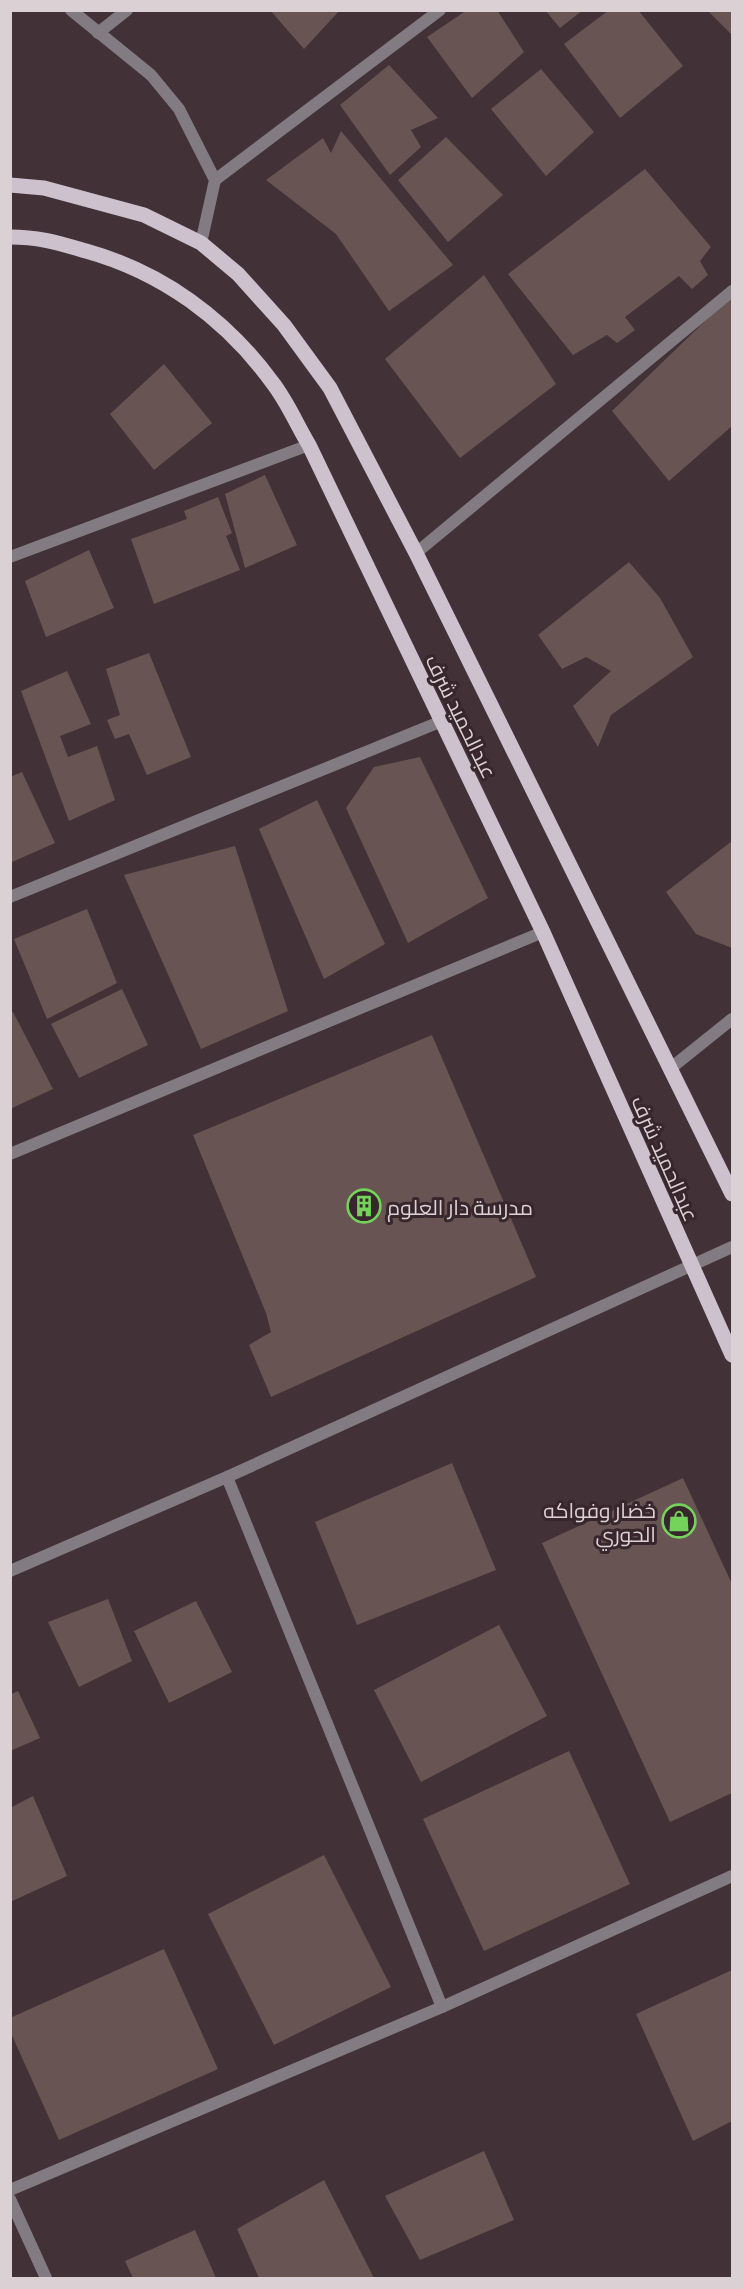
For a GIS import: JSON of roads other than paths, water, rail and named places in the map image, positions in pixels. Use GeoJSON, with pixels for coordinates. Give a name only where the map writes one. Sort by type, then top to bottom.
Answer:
{"type":"FeatureCollection","features":[{"type":"Feature","properties":{"kind":"main road","name":"عبدالحميد شرف"},"geometry":{"type":"LineString","coordinates":[[10,185],[44,188],[144,215],[201,243],[238,274],[284,325],[330,388],[416,553],[732,1194]]}},
{"type":"Feature","properties":{"kind":"main road","name":"عبدالحميد شرف"},"geometry":{"type":"LineString","coordinates":[[10,237],[34,237],[97,254],[141,270],[191,299],[243,345],[268,376],[309,445],[543,932],[732,1356]]}},
{"type":"Feature","properties":{"kind":"street"},"geometry":{"type":"LineString","coordinates":[[71,10],[151,75],[179,109],[215,180],[201,243]]}},
{"type":"Feature","properties":{"kind":"street"},"geometry":{"type":"LineString","coordinates":[[98,33],[127,10]]}},
{"type":"Feature","properties":{"kind":"street"},"geometry":{"type":"LineString","coordinates":[[215,180],[440,10]]}},
{"type":"Feature","properties":{"kind":"street"},"geometry":{"type":"LineString","coordinates":[[416,553],[732,291]]}},
{"type":"Feature","properties":{"kind":"street"},"geometry":{"type":"LineString","coordinates":[[10,557],[309,445]]}},
{"type":"Feature","properties":{"kind":"street"},"geometry":{"type":"LineString","coordinates":[[10,897],[442,721]]}},
{"type":"Feature","properties":{"kind":"street"},"geometry":{"type":"LineString","coordinates":[[10,1154],[543,932]]}},
{"type":"Feature","properties":{"kind":"street"},"geometry":{"type":"LineString","coordinates":[[671,1068],[732,1019]]}},
{"type":"Feature","properties":{"kind":"street"},"geometry":{"type":"LineString","coordinates":[[10,1571],[227,1477],[732,1247]]}},
{"type":"Feature","properties":{"kind":"street"},"geometry":{"type":"LineString","coordinates":[[227,1477],[442,2007]]}},
{"type":"Feature","properties":{"kind":"street"},"geometry":{"type":"LineString","coordinates":[[10,2190],[442,2007],[732,1876]]}},
{"type":"Feature","properties":{"kind":"street"},"geometry":{"type":"LineString","coordinates":[[10,2199],[46,2278]]}},
{"type":"Feature","properties":{"kind":"place","name":"مدرسة دار العلوم"},"geometry":{"type":"Point","coordinates":[364,1206]}},
{"type":"Feature","properties":{"kind":"place","name":"خضار وفواكه الحوري"},"geometry":{"type":"Point","coordinates":[679,1521]}}]}
